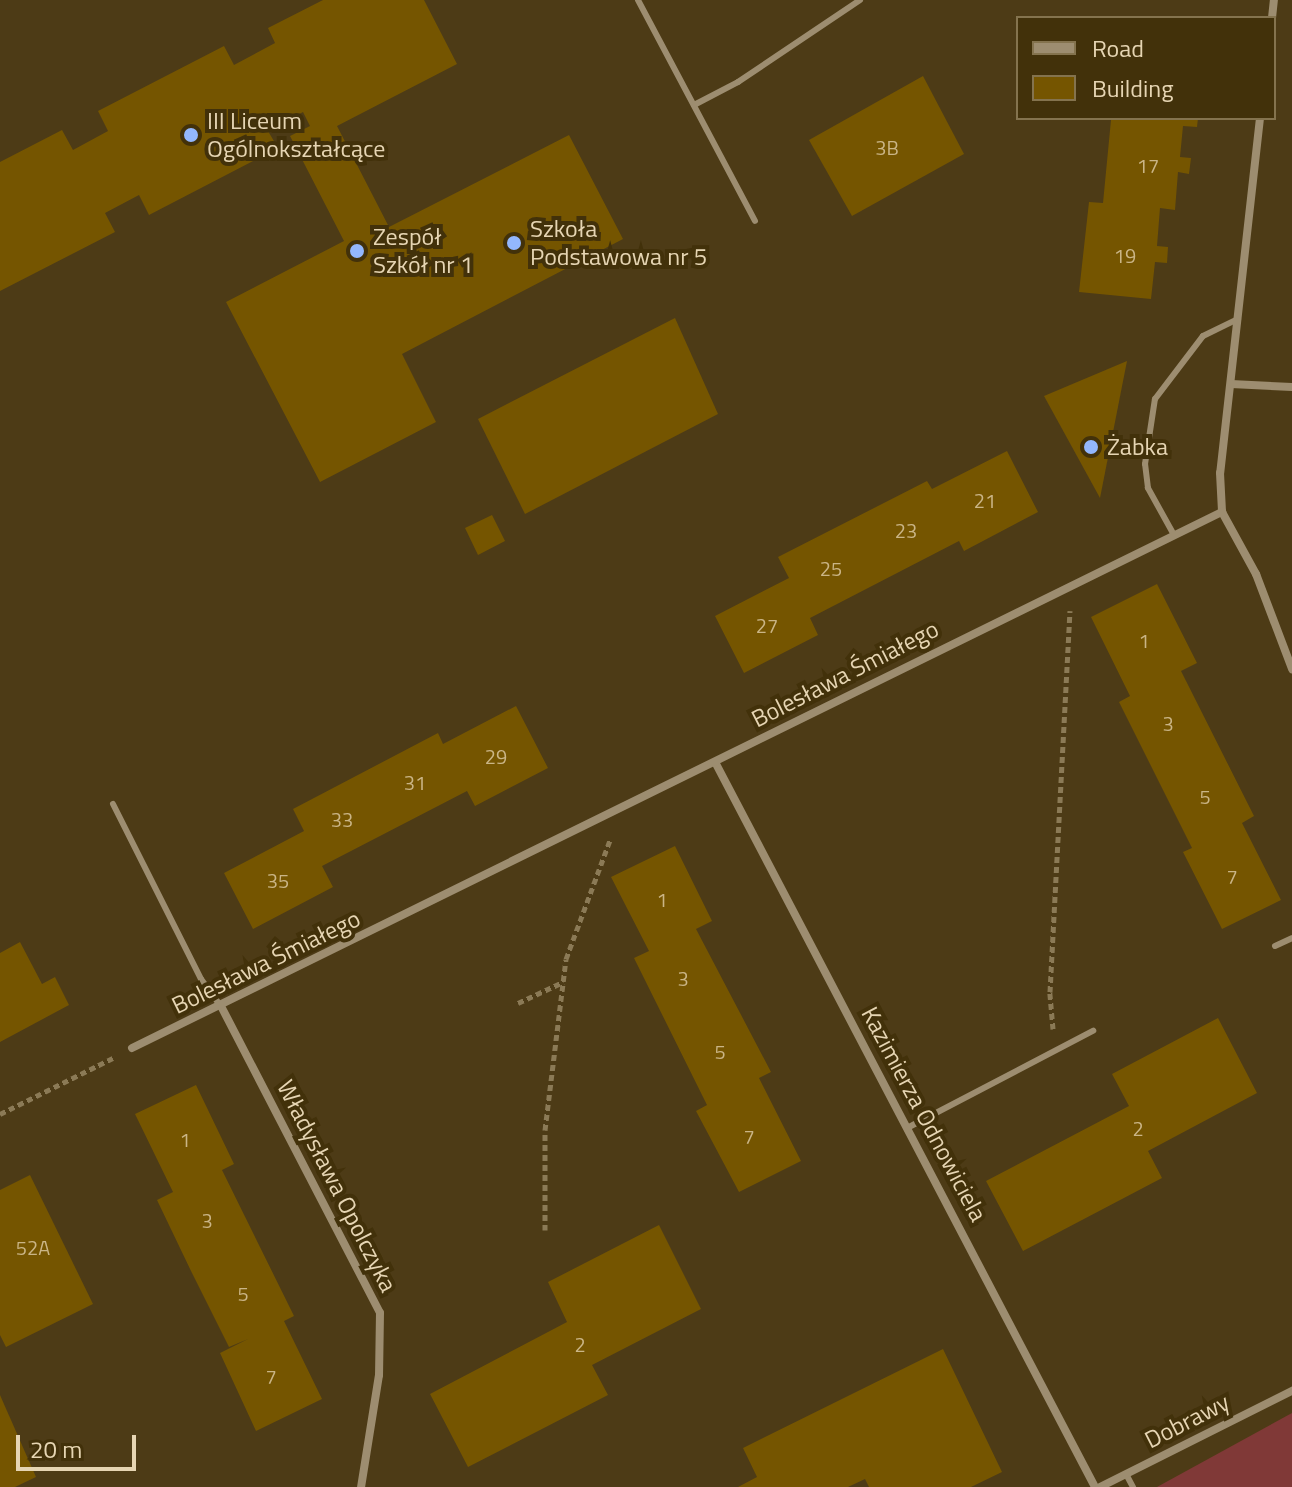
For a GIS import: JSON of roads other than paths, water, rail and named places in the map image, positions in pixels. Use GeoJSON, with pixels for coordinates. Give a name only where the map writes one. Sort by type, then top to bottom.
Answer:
{"type":"FeatureCollection","features":[{"type":"Feature","properties":{"kind":"street"},"geometry":{"type":"LineString","coordinates":[[1260,120],[1220,473],[1222,512],[1256,574],[1292,669]]}},
{"type":"Feature","properties":{"kind":"street"},"geometry":{"type":"LineString","coordinates":[[1231,384],[1292,387]]}},
{"type":"Feature","properties":{"kind":"street","name":"Bolesława Śmiałego"},"geometry":{"type":"LineString","coordinates":[[132,1048],[222,1008],[1071,582],[1222,512]]}},
{"type":"Feature","properties":{"kind":"street","name":"Kazimierza Odnowiciela"},"geometry":{"type":"LineString","coordinates":[[715,762],[1098,1487]]}},
{"type":"Feature","properties":{"kind":"street","name":"Władysława Opolczyka"},"geometry":{"type":"LineString","coordinates":[[222,1008],[380,1313],[379,1375],[361,1487]]}},
{"type":"Feature","properties":{"kind":"street","name":"Dobrawy"},"geometry":{"type":"LineString","coordinates":[[1098,1487],[1292,1391]]}},
{"type":"Feature","properties":{"kind":"lane"},"geometry":{"type":"LineString","coordinates":[[638,0],[755,221]]}},
{"type":"Feature","properties":{"kind":"lane"},"geometry":{"type":"LineString","coordinates":[[694,105],[738,82],[860,0]]}},
{"type":"Feature","properties":{"kind":"lane"},"geometry":{"type":"LineString","coordinates":[[1174,535],[1148,488],[1145,464],[1155,399],[1203,336],[1238,319]]}},
{"type":"Feature","properties":{"kind":"lane"},"geometry":{"type":"LineString","coordinates":[[113,804],[201,979],[222,1008]]}},
{"type":"Feature","properties":{"kind":"lane"},"geometry":{"type":"LineString","coordinates":[[1275,946],[1292,938]]}},
{"type":"Feature","properties":{"kind":"lane"},"geometry":{"type":"LineString","coordinates":[[909,1127],[1093,1031]]}},
{"type":"Feature","properties":{"kind":"lane"},"geometry":{"type":"LineString","coordinates":[[1126,1474],[1133,1487]]}},
{"type":"Feature","properties":{"kind":"place","name":"III Liceum Ogólnokształcące"},"geometry":{"type":"Point","coordinates":[191,135]}},
{"type":"Feature","properties":{"kind":"place","name":"Szkoła Podstawowa nr 5"},"geometry":{"type":"Point","coordinates":[514,243]}},
{"type":"Feature","properties":{"kind":"place","name":"Zespół Szkół nr 1"},"geometry":{"type":"Point","coordinates":[357,251]}},
{"type":"Feature","properties":{"kind":"place","name":"Żabka"},"geometry":{"type":"Point","coordinates":[1091,447]}}]}
